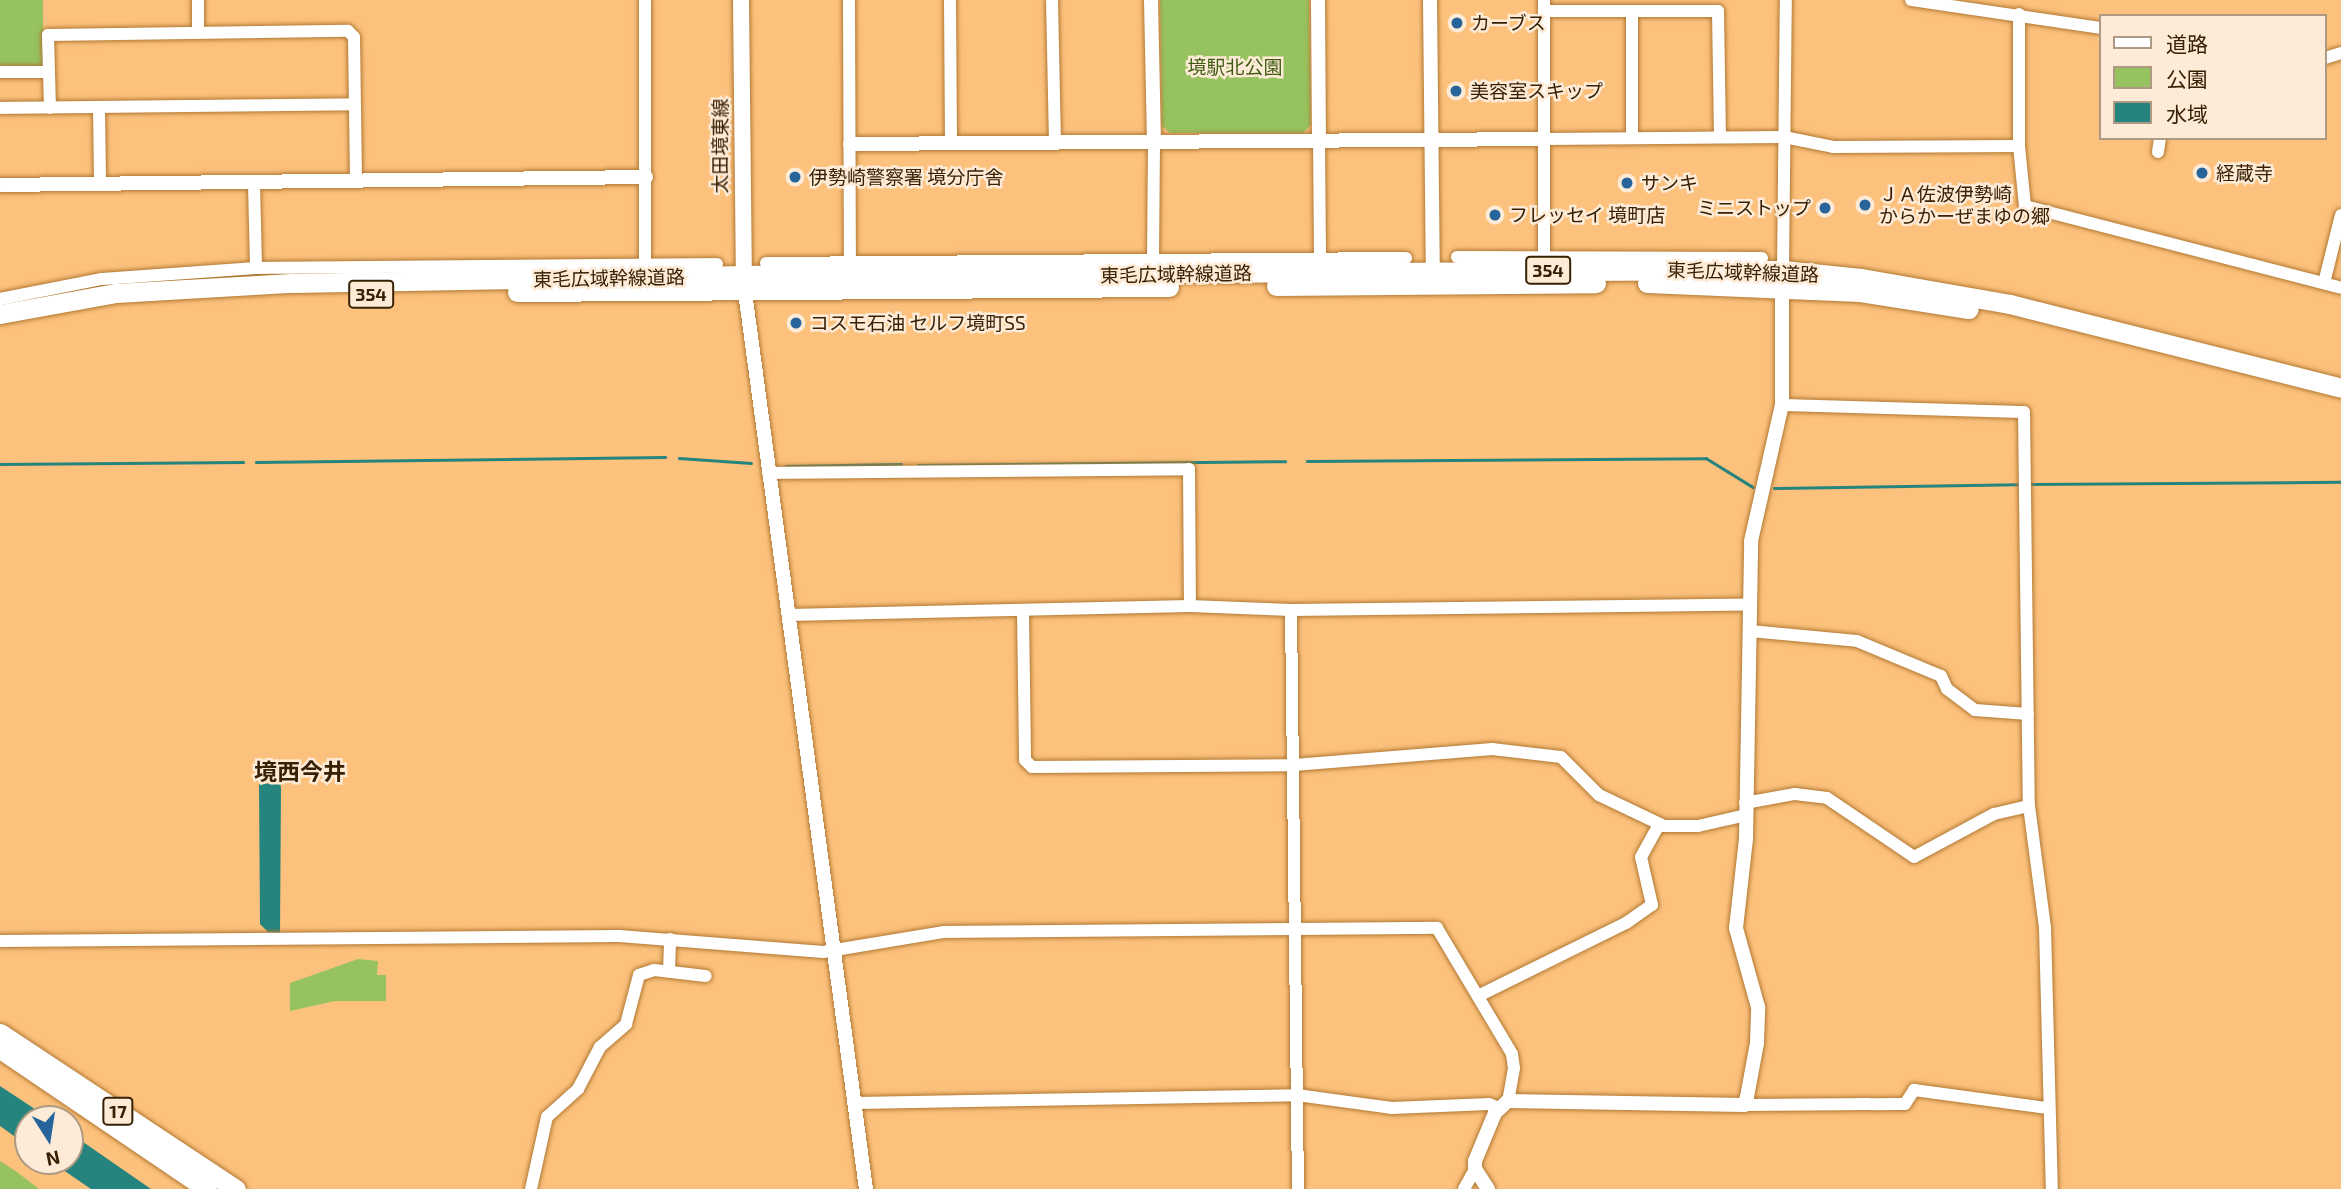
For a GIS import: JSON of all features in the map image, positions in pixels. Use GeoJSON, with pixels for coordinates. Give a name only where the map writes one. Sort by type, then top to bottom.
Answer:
{"type":"FeatureCollection","features":[{"type":"Feature","properties":{"kind":"highway","name":"東毛広域幹線道路"},"geometry":{"type":"LineString","coordinates":[[0,314],[58,303],[174,288],[530,279],[744,284],[912,276],[1269,273],[1432,278],[1513,263],[1782,278],[2006,316],[2341,401]]}},
{"type":"Feature","properties":{"kind":"highway","name":"東毛広域幹線道路"},"geometry":{"type":"LineString","coordinates":[[0,326],[118,306],[212,298],[744,284],[1432,278],[1874,280],[2010,304],[2341,388]]}},
{"type":"Feature","properties":{"kind":"highway","name":"17"},"geometry":{"type":"LineString","coordinates":[[0,1033],[236,1189]]}},
{"type":"Feature","properties":{"kind":"highway","name":"17"},"geometry":{"type":"LineString","coordinates":[[0,1049],[207,1189]]}},
{"type":"Feature","properties":{"kind":"main road","name":"太田境東線"},"geometry":{"type":"LineString","coordinates":[[741,0],[744,284]]}},
{"type":"Feature","properties":{"kind":"street"},"geometry":{"type":"LineString","coordinates":[[198,0],[198,33]]}},
{"type":"Feature","properties":{"kind":"street"},"geometry":{"type":"LineString","coordinates":[[645,0],[645,264]]}},
{"type":"Feature","properties":{"kind":"street"},"geometry":{"type":"LineString","coordinates":[[849,0],[850,262]]}},
{"type":"Feature","properties":{"kind":"street"},"geometry":{"type":"LineString","coordinates":[[950,0],[951,143]]}},
{"type":"Feature","properties":{"kind":"street"},"geometry":{"type":"LineString","coordinates":[[1052,0],[1055,142]]}},
{"type":"Feature","properties":{"kind":"street"},"geometry":{"type":"LineString","coordinates":[[1151,0],[1153,259]]}},
{"type":"Feature","properties":{"kind":"street"},"geometry":{"type":"LineString","coordinates":[[1318,0],[1320,257]]}},
{"type":"Feature","properties":{"kind":"street"},"geometry":{"type":"LineString","coordinates":[[1430,0],[1432,278]]}},
{"type":"Feature","properties":{"kind":"street"},"geometry":{"type":"LineString","coordinates":[[1744,1105],[1759,1018],[1756,993],[1736,928],[1745,859],[1750,604],[1755,515],[1782,405],[1786,0]]}},
{"type":"Feature","properties":{"kind":"street"},"geometry":{"type":"LineString","coordinates":[[1911,0],[1954,9],[2019,15],[2100,28]]}},
{"type":"Feature","properties":{"kind":"street"},"geometry":{"type":"LineString","coordinates":[[1544,255],[1544,6],[1632,11],[1677,5],[1718,11],[1720,136]]}},
{"type":"Feature","properties":{"kind":"street"},"geometry":{"type":"LineString","coordinates":[[1632,11],[1632,137]]}},
{"type":"Feature","properties":{"kind":"street"},"geometry":{"type":"LineString","coordinates":[[2019,15],[2019,146],[2025,206],[2341,288]]}},
{"type":"Feature","properties":{"kind":"street"},"geometry":{"type":"LineString","coordinates":[[50,108],[48,35],[352,32],[356,182]]}},
{"type":"Feature","properties":{"kind":"street"},"geometry":{"type":"LineString","coordinates":[[0,72],[49,72]]}},
{"type":"Feature","properties":{"kind":"street"},"geometry":{"type":"LineString","coordinates":[[0,108],[354,104]]}},
{"type":"Feature","properties":{"kind":"street"},"geometry":{"type":"LineString","coordinates":[[99,108],[100,184]]}},
{"type":"Feature","properties":{"kind":"street"},"geometry":{"type":"LineString","coordinates":[[850,144],[1720,136],[1784,137],[1833,147],[2019,146]]}},
{"type":"Feature","properties":{"kind":"street"},"geometry":{"type":"LineString","coordinates":[[2158,152],[2160,140]]}},
{"type":"Feature","properties":{"kind":"street"},"geometry":{"type":"LineString","coordinates":[[0,186],[646,177]]}},
{"type":"Feature","properties":{"kind":"street"},"geometry":{"type":"LineString","coordinates":[[254,184],[256,268]]}},
{"type":"Feature","properties":{"kind":"street"},"geometry":{"type":"LineString","coordinates":[[2324,284],[2341,215]]}},
{"type":"Feature","properties":{"kind":"street"},"geometry":{"type":"LineString","coordinates":[[1457,257],[1513,263],[1544,255],[1762,258]]}},
{"type":"Feature","properties":{"kind":"street"},"geometry":{"type":"LineString","coordinates":[[1624,255],[1637,271]]}},
{"type":"Feature","properties":{"kind":"street"},"geometry":{"type":"LineString","coordinates":[[766,263],[1406,258]]}},
{"type":"Feature","properties":{"kind":"street"},"geometry":{"type":"LineString","coordinates":[[1252,259],[1269,273]]}},
{"type":"Feature","properties":{"kind":"street"},"geometry":{"type":"LineString","coordinates":[[912,276],[939,261]]}},
{"type":"Feature","properties":{"kind":"street"},"geometry":{"type":"LineString","coordinates":[[0,299],[86,282],[256,268],[717,264]]}},
{"type":"Feature","properties":{"kind":"street"},"geometry":{"type":"LineString","coordinates":[[503,265],[530,279]]}},
{"type":"Feature","properties":{"kind":"street"},"geometry":{"type":"LineString","coordinates":[[58,303],[86,282]]}},
{"type":"Feature","properties":{"kind":"street"},"geometry":{"type":"LineString","coordinates":[[744,284],[866,1189]]}},
{"type":"Feature","properties":{"kind":"street"},"geometry":{"type":"LineString","coordinates":[[1782,405],[2024,412],[2029,806],[2045,928],[2052,1189]]}},
{"type":"Feature","properties":{"kind":"street"},"geometry":{"type":"LineString","coordinates":[[768,473],[1189,469],[1190,606]]}},
{"type":"Feature","properties":{"kind":"street"},"geometry":{"type":"LineString","coordinates":[[788,615],[1023,612],[1190,606],[1291,610],[1750,604]]}},
{"type":"Feature","properties":{"kind":"street"},"geometry":{"type":"LineString","coordinates":[[1291,610],[1298,931],[1298,1189]]}},
{"type":"Feature","properties":{"kind":"street"},"geometry":{"type":"LineString","coordinates":[[1023,612],[1028,765],[1038,768],[1294,765],[1463,750],[1550,754],[1566,760],[1608,800],[1649,815],[1659,824],[1698,826],[1795,794],[1827,798],[1914,857],[1994,814],[2029,806]]}},
{"type":"Feature","properties":{"kind":"street"},"geometry":{"type":"LineString","coordinates":[[1751,631],[1857,641],[1941,676],[1947,689],[1975,710],[2028,713]]}},
{"type":"Feature","properties":{"kind":"street"},"geometry":{"type":"LineString","coordinates":[[1480,995],[1626,923],[1652,905],[1641,857],[1659,824]]}},
{"type":"Feature","properties":{"kind":"street"},"geometry":{"type":"LineString","coordinates":[[0,941],[619,936],[834,952],[944,932],[1437,928],[1480,995],[1514,1062],[1504,1105],[1464,1189]]}},
{"type":"Feature","properties":{"kind":"street"},"geometry":{"type":"LineString","coordinates":[[668,971],[670,939]]}},
{"type":"Feature","properties":{"kind":"street"},"geometry":{"type":"LineString","coordinates":[[531,1189],[547,1117],[579,1089],[600,1047],[626,1024],[639,975],[668,971],[706,976]]}},
{"type":"Feature","properties":{"kind":"street"},"geometry":{"type":"LineString","coordinates":[[856,1102],[1297,1095],[1392,1108],[1489,1104],[1905,1104],[1914,1090],[2048,1108]]}},
{"type":"Feature","properties":{"kind":"street"},"geometry":{"type":"LineString","coordinates":[[1475,1169],[1488,1189]]}},
{"type":"Feature","properties":{"kind":"green space"},"geometry":{"type":"Polygon","coordinates":[[[0,0],[43,0],[43,69],[0,69],[0,0]]]}},
{"type":"Feature","properties":{"kind":"green space","name":"境駅北公園"},"geometry":{"type":"Polygon","coordinates":[[[1160,0],[1309,0],[1311,125],[1303,133],[1170,133],[1162,126],[1160,0]]]}},
{"type":"Feature","properties":{"kind":"green space"},"geometry":{"type":"Polygon","coordinates":[[[358,959],[378,961],[377,975],[386,975],[386,1001],[335,1001],[290,1011],[290,983],[358,959]]]}},
{"type":"Feature","properties":{"kind":"green space"},"geometry":{"type":"Polygon","coordinates":[[[0,1161],[14,1170],[14,1175],[21,1175],[39,1189],[0,1189],[0,1161]]]}},
{"type":"Feature","properties":{"kind":"water"},"geometry":{"type":"Polygon","coordinates":[[[280,783],[280,933],[268,932],[260,924],[259,784],[280,783]]]}},
{"type":"Feature","properties":{"kind":"water"},"geometry":{"type":"Polygon","coordinates":[[[0,1086],[29,1105],[14,1105],[14,1136],[0,1126],[0,1086]]]}},
{"type":"Feature","properties":{"kind":"water"},"geometry":{"type":"Polygon","coordinates":[[[84,1143],[151,1189],[91,1189],[70,1175],[84,1175],[84,1143]]]}},
{"type":"Feature","properties":{"kind":"waterway"},"geometry":{"type":"LineString","coordinates":[[256,462],[665,457]]}},
{"type":"Feature","properties":{"kind":"waterway"},"geometry":{"type":"LineString","coordinates":[[679,458],[751,463]]}},
{"type":"Feature","properties":{"kind":"waterway"},"geometry":{"type":"LineString","coordinates":[[1307,461],[1706,458],[1753,487]]}},
{"type":"Feature","properties":{"kind":"waterway"},"geometry":{"type":"LineString","coordinates":[[918,465],[1285,461]]}},
{"type":"Feature","properties":{"kind":"waterway"},"geometry":{"type":"LineString","coordinates":[[0,464],[243,462]]}},
{"type":"Feature","properties":{"kind":"waterway"},"geometry":{"type":"LineString","coordinates":[[786,466],[901,464]]}},
{"type":"Feature","properties":{"kind":"waterway"},"geometry":{"type":"LineString","coordinates":[[2029,484],[2341,482]]}},
{"type":"Feature","properties":{"kind":"waterway"},"geometry":{"type":"LineString","coordinates":[[1774,488],[2018,484]]}},
{"type":"Feature","properties":{"kind":"place","name":"カーブス"},"geometry":{"type":"Point","coordinates":[1457,23]}},
{"type":"Feature","properties":{"kind":"place","name":"美容室スキップ"},"geometry":{"type":"Point","coordinates":[1456,91]}},
{"type":"Feature","properties":{"kind":"place","name":"経蔵寺"},"geometry":{"type":"Point","coordinates":[2202,173]}},
{"type":"Feature","properties":{"kind":"place","name":"伊勢崎警察署 境分庁舎"},"geometry":{"type":"Point","coordinates":[795,177]}},
{"type":"Feature","properties":{"kind":"place","name":"サンキ"},"geometry":{"type":"Point","coordinates":[1627,183]}},
{"type":"Feature","properties":{"kind":"place","name":"ＪＡ佐波伊勢崎 からかーぜまゆの郷"},"geometry":{"type":"Point","coordinates":[1865,205]}},
{"type":"Feature","properties":{"kind":"place","name":"ミニストップ"},"geometry":{"type":"Point","coordinates":[1825,208]}},
{"type":"Feature","properties":{"kind":"place","name":"フレッセイ 境町店"},"geometry":{"type":"Point","coordinates":[1495,215]}},
{"type":"Feature","properties":{"kind":"place","name":"コスモ石油 セルフ境町SS"},"geometry":{"type":"Point","coordinates":[796,323]}},
{"type":"Feature","properties":{"kind":"district","name":"境西今井"},"geometry":{"type":"Point","coordinates":[300,771]}}]}
